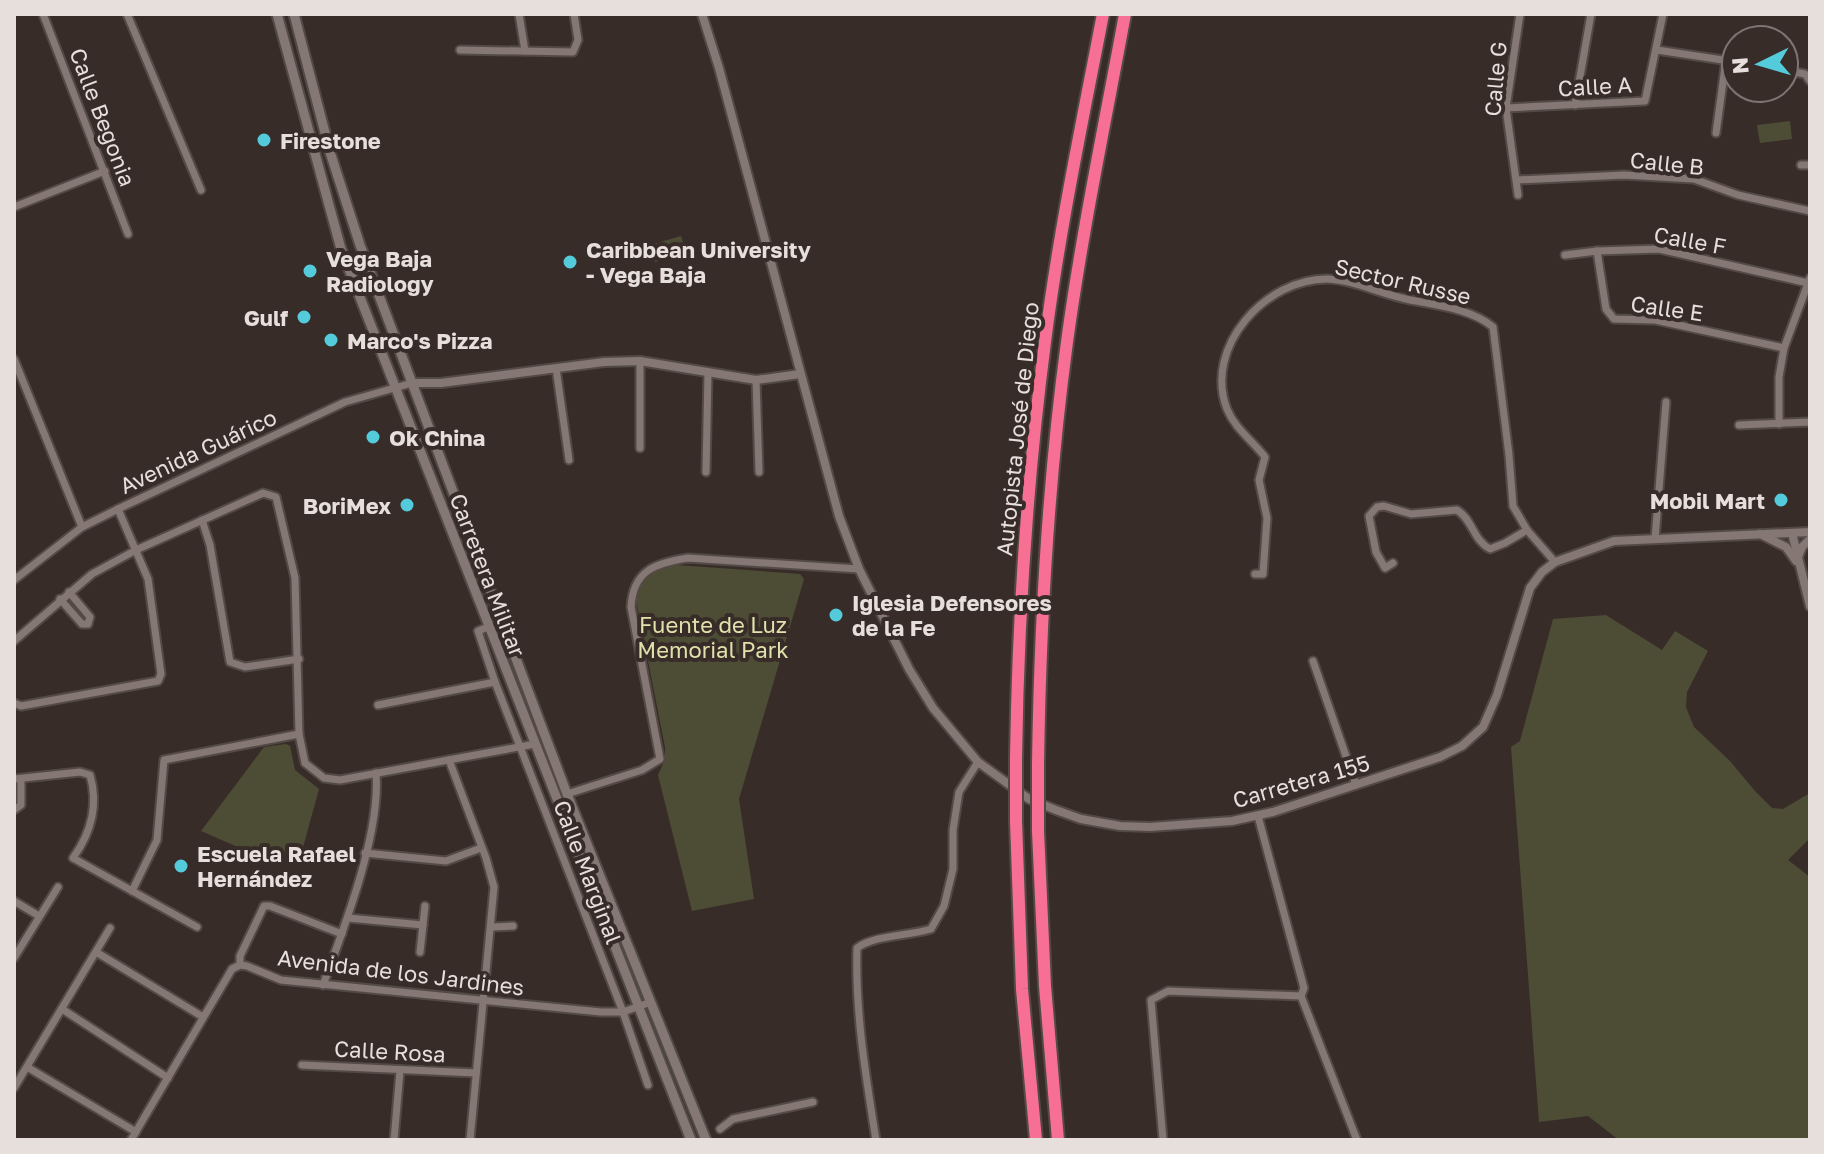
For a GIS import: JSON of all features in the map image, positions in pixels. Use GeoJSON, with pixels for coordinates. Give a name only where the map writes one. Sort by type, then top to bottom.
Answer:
{"type":"FeatureCollection","features":[{"type":"Feature","properties":{"kind":"highway","name":"Autopista José de Diego"},"geometry":{"type":"LineString","coordinates":[[1036,1140],[1022,989],[1016,821],[1022,577],[1036,414],[1061,237],[1103,14]]}},
{"type":"Feature","properties":{"kind":"highway","name":"Autopista José de Diego"},"geometry":{"type":"LineString","coordinates":[[1058,1140],[1045,986],[1038,831],[1043,585],[1057,429],[1084,233],[1125,14]]}},
{"type":"Feature","properties":{"kind":"main road","name":"Carretera Militar"},"geometry":{"type":"LineString","coordinates":[[277,14],[341,249],[691,1140]]}},
{"type":"Feature","properties":{"kind":"main road","name":"Carretera Militar"},"geometry":{"type":"LineString","coordinates":[[294,14],[330,152],[360,245],[567,794],[706,1140]]}},
{"type":"Feature","properties":{"kind":"street","name":"Calle Begonia"},"geometry":{"type":"LineString","coordinates":[[43,14],[128,234]]}},
{"type":"Feature","properties":{"kind":"street"},"geometry":{"type":"LineString","coordinates":[[127,14],[201,190]]}},
{"type":"Feature","properties":{"kind":"street"},"geometry":{"type":"LineString","coordinates":[[519,14],[525,51]]}},
{"type":"Feature","properties":{"kind":"street"},"geometry":{"type":"LineString","coordinates":[[460,50],[573,52],[578,40],[574,14]]}},
{"type":"Feature","properties":{"kind":"street","name":"Carretera 155"},"geometry":{"type":"LineString","coordinates":[[702,14],[839,516],[859,569],[921,691],[978,762],[1029,799],[1081,819],[1105,824],[1150,827],[1258,816],[1440,757],[1462,746],[1483,727],[1497,695],[1530,588],[1542,572],[1555,562],[1614,541],[1810,532]]}},
{"type":"Feature","properties":{"kind":"street","name":"Calle G"},"geometry":{"type":"LineString","coordinates":[[1518,195],[1506,108],[1520,14]]}},
{"type":"Feature","properties":{"kind":"street"},"geometry":{"type":"LineString","coordinates":[[1575,105],[1591,14]]}},
{"type":"Feature","properties":{"kind":"street","name":"Calle A"},"geometry":{"type":"LineString","coordinates":[[1506,108],[1645,101],[1663,14]]}},
{"type":"Feature","properties":{"kind":"street"},"geometry":{"type":"LineString","coordinates":[[1657,50],[1720,59]]}},
{"type":"Feature","properties":{"kind":"street"},"geometry":{"type":"LineString","coordinates":[[1716,133],[1720,104]]}},
{"type":"Feature","properties":{"kind":"street"},"geometry":{"type":"LineString","coordinates":[[14,207],[105,171]]}},
{"type":"Feature","properties":{"kind":"street","name":"Calle B"},"geometry":{"type":"LineString","coordinates":[[1517,180],[1624,175],[1694,179],[1738,195],[1810,211]]}},
{"type":"Feature","properties":{"kind":"street","name":"Calle F"},"geometry":{"type":"LineString","coordinates":[[1565,255],[1659,249],[1809,281]]}},
{"type":"Feature","properties":{"kind":"street","name":"Calle E"},"geometry":{"type":"LineString","coordinates":[[1597,251],[1606,309],[1614,319],[1655,320],[1784,348]]}},
{"type":"Feature","properties":{"kind":"street","name":"Sector Russe"},"geometry":{"type":"LineString","coordinates":[[1255,574],[1263,574],[1265,555],[1267,518],[1259,480],[1265,457],[1228,410],[1222,382],[1225,360],[1230,342],[1264,303],[1280,291],[1311,281],[1341,281],[1476,317],[1493,327],[1513,506],[1527,530],[1555,562]]}},
{"type":"Feature","properties":{"kind":"street"},"geometry":{"type":"LineString","coordinates":[[1779,424],[1779,377],[1784,348],[1809,281]]}},
{"type":"Feature","properties":{"kind":"street"},"geometry":{"type":"LineString","coordinates":[[14,359],[82,527]]}},
{"type":"Feature","properties":{"kind":"street"},"geometry":{"type":"LineString","coordinates":[[412,383],[441,383],[604,362],[640,361],[756,380],[800,374]]}},
{"type":"Feature","properties":{"kind":"street"},"geometry":{"type":"LineString","coordinates":[[640,361],[640,448]]}},
{"type":"Feature","properties":{"kind":"street"},"geometry":{"type":"LineString","coordinates":[[556,368],[569,460]]}},
{"type":"Feature","properties":{"kind":"street"},"geometry":{"type":"LineString","coordinates":[[706,472],[708,372]]}},
{"type":"Feature","properties":{"kind":"street"},"geometry":{"type":"LineString","coordinates":[[756,380],[759,472]]}},
{"type":"Feature","properties":{"kind":"street","name":"Avenida Guárico"},"geometry":{"type":"LineString","coordinates":[[14,580],[82,527],[118,509],[345,402],[412,383]]}},
{"type":"Feature","properties":{"kind":"street"},"geometry":{"type":"LineString","coordinates":[[1655,539],[1666,402]]}},
{"type":"Feature","properties":{"kind":"street"},"geometry":{"type":"LineString","coordinates":[[1739,425],[1810,422]]}},
{"type":"Feature","properties":{"kind":"street"},"geometry":{"type":"LineString","coordinates":[[14,641],[92,574],[136,550],[263,493],[276,497],[295,578],[299,734],[305,763],[324,778],[340,780],[535,744]]}},
{"type":"Feature","properties":{"kind":"street"},"geometry":{"type":"LineString","coordinates":[[1393,563],[1385,568],[1376,552],[1369,516],[1377,507],[1411,514],[1457,510],[1470,521],[1480,542],[1490,549],[1527,530]]}},
{"type":"Feature","properties":{"kind":"street"},"geometry":{"type":"LineString","coordinates":[[14,703],[21,706],[158,681],[161,674],[148,579],[118,509]]}},
{"type":"Feature","properties":{"kind":"street"},"geometry":{"type":"LineString","coordinates":[[202,520],[210,545],[230,662],[245,667],[299,659]]}},
{"type":"Feature","properties":{"kind":"street"},"geometry":{"type":"LineString","coordinates":[[1792,533],[1810,606]]}},
{"type":"Feature","properties":{"kind":"street"},"geometry":{"type":"LineString","coordinates":[[1759,534],[1786,547],[1798,561]]}},
{"type":"Feature","properties":{"kind":"street"},"geometry":{"type":"LineString","coordinates":[[1798,561],[1802,547],[1810,539]]}},
{"type":"Feature","properties":{"kind":"street"},"geometry":{"type":"LineString","coordinates":[[567,794],[642,770],[660,759],[631,607],[632,589],[645,573],[662,562],[688,558],[859,569]]}},
{"type":"Feature","properties":{"kind":"street"},"geometry":{"type":"LineString","coordinates":[[60,599],[82,624],[88,624],[90,617],[69,592]]}},
{"type":"Feature","properties":{"kind":"street","name":"Calle Marginal"},"geometry":{"type":"LineString","coordinates":[[488,627],[478,631],[495,682],[623,1012],[648,1085]]}},
{"type":"Feature","properties":{"kind":"street"},"geometry":{"type":"LineString","coordinates":[[1313,661],[1356,785]]}},
{"type":"Feature","properties":{"kind":"street"},"geometry":{"type":"LineString","coordinates":[[378,705],[495,682]]}},
{"type":"Feature","properties":{"kind":"street"},"geometry":{"type":"LineString","coordinates":[[132,891],[157,840],[164,760],[299,734]]}},
{"type":"Feature","properties":{"kind":"street"},"geometry":{"type":"LineString","coordinates":[[449,760],[494,887],[470,1140]]}},
{"type":"Feature","properties":{"kind":"street"},"geometry":{"type":"LineString","coordinates":[[876,1140],[856,973],[857,948],[867,941],[913,935],[931,929],[944,906],[953,869],[953,830],[959,792],[978,762]]}},
{"type":"Feature","properties":{"kind":"street"},"geometry":{"type":"LineString","coordinates":[[14,810],[21,805],[18,780],[80,772],[90,775],[95,793],[93,817],[85,842],[73,858],[197,927]]}},
{"type":"Feature","properties":{"kind":"street"},"geometry":{"type":"LineString","coordinates":[[323,985],[348,918],[365,853],[378,790],[376,773]]}},
{"type":"Feature","properties":{"kind":"street"},"geometry":{"type":"LineString","coordinates":[[1258,816],[1304,988],[1301,996],[1357,1140]]}},
{"type":"Feature","properties":{"kind":"street"},"geometry":{"type":"LineString","coordinates":[[365,853],[446,861],[481,848]]}},
{"type":"Feature","properties":{"kind":"street"},"geometry":{"type":"LineString","coordinates":[[14,958],[58,887]]}},
{"type":"Feature","properties":{"kind":"street"},"geometry":{"type":"LineString","coordinates":[[14,901],[39,916]]}},
{"type":"Feature","properties":{"kind":"street"},"geometry":{"type":"LineString","coordinates":[[131,1140],[232,969],[240,965],[240,956],[264,906],[342,934]]}},
{"type":"Feature","properties":{"kind":"street"},"geometry":{"type":"LineString","coordinates":[[420,952],[425,906]]}},
{"type":"Feature","properties":{"kind":"street"},"geometry":{"type":"LineString","coordinates":[[348,918],[423,925]]}},
{"type":"Feature","properties":{"kind":"street"},"geometry":{"type":"LineString","coordinates":[[492,927],[513,926]]}},
{"type":"Feature","properties":{"kind":"street"},"geometry":{"type":"LineString","coordinates":[[14,1088],[110,928]]}},
{"type":"Feature","properties":{"kind":"street"},"geometry":{"type":"LineString","coordinates":[[96,952],[203,1017]]}},
{"type":"Feature","properties":{"kind":"street","name":"Avenida de los Jardines"},"geometry":{"type":"LineString","coordinates":[[240,965],[275,979],[323,985],[623,1012]]}},
{"type":"Feature","properties":{"kind":"street"},"geometry":{"type":"LineString","coordinates":[[1163,1140],[1151,1000],[1168,991],[1301,996]]}},
{"type":"Feature","properties":{"kind":"street"},"geometry":{"type":"LineString","coordinates":[[623,1012],[651,1002]]}},
{"type":"Feature","properties":{"kind":"street"},"geometry":{"type":"LineString","coordinates":[[62,1009],[168,1078]]}},
{"type":"Feature","properties":{"kind":"street","name":"Calle Rosa"},"geometry":{"type":"LineString","coordinates":[[302,1065],[476,1073]]}},
{"type":"Feature","properties":{"kind":"street"},"geometry":{"type":"LineString","coordinates":[[27,1067],[136,1132]]}},
{"type":"Feature","properties":{"kind":"street"},"geometry":{"type":"LineString","coordinates":[[394,1140],[400,1071]]}},
{"type":"Feature","properties":{"kind":"street"},"geometry":{"type":"LineString","coordinates":[[720,1129],[733,1119],[813,1102]]}},
{"type":"Feature","properties":{"kind":"street"},"geometry":{"type":"LineString","coordinates":[[700,1123],[720,1129]]}},
{"type":"Feature","properties":{"kind":"street"},"geometry":{"type":"LineString","coordinates":[[720,1129],[724,1140]]}},
{"type":"Feature","properties":{"kind":"green space"},"geometry":{"type":"Polygon","coordinates":[[[1790,121],[1792,139],[1760,143],[1757,125],[1790,121]]]}},
{"type":"Feature","properties":{"kind":"green space"},"geometry":{"type":"Polygon","coordinates":[[[681,236],[686,252],[655,262],[650,245],[681,236]]]}},
{"type":"Feature","properties":{"kind":"green space","name":"Fuente de Luz Memorial Park"},"geometry":{"type":"Polygon","coordinates":[[[677,565],[800,574],[804,579],[739,799],[754,899],[692,911],[658,775],[665,760],[665,747],[636,600],[641,586],[650,575],[677,565]]]}},
{"type":"Feature","properties":{"kind":"green space"},"geometry":{"type":"Polygon","coordinates":[[[1606,615],[1662,650],[1675,631],[1708,651],[1687,692],[1686,707],[1694,727],[1772,808],[1783,809],[1810,793],[1810,838],[1788,860],[1810,877],[1810,1140],[1619,1140],[1588,1116],[1539,1122],[1511,747],[1520,741],[1553,619],[1606,615]]]}},
{"type":"Feature","properties":{"kind":"green space"},"geometry":{"type":"Polygon","coordinates":[[[290,746],[295,770],[319,789],[297,859],[270,861],[201,831],[264,747],[290,746]]]}},
{"type":"Feature","properties":{"kind":"place","name":"Firestone"},"geometry":{"type":"Point","coordinates":[264,140]}},
{"type":"Feature","properties":{"kind":"place","name":"Caribbean University - Vega Baja"},"geometry":{"type":"Point","coordinates":[570,262]}},
{"type":"Feature","properties":{"kind":"place","name":"Vega Baja Radiology"},"geometry":{"type":"Point","coordinates":[310,271]}},
{"type":"Feature","properties":{"kind":"place","name":"Gulf"},"geometry":{"type":"Point","coordinates":[304,317]}},
{"type":"Feature","properties":{"kind":"place","name":"Marco's Pizza"},"geometry":{"type":"Point","coordinates":[331,340]}},
{"type":"Feature","properties":{"kind":"place","name":"Ok China"},"geometry":{"type":"Point","coordinates":[373,437]}},
{"type":"Feature","properties":{"kind":"place","name":"Mobil Mart"},"geometry":{"type":"Point","coordinates":[1781,500]}},
{"type":"Feature","properties":{"kind":"place","name":"BoriMex"},"geometry":{"type":"Point","coordinates":[407,505]}},
{"type":"Feature","properties":{"kind":"place","name":"Iglesia Defensores de la Fe"},"geometry":{"type":"Point","coordinates":[836,615]}},
{"type":"Feature","properties":{"kind":"place","name":"Escuela Rafael Hernández"},"geometry":{"type":"Point","coordinates":[181,866]}}]}
